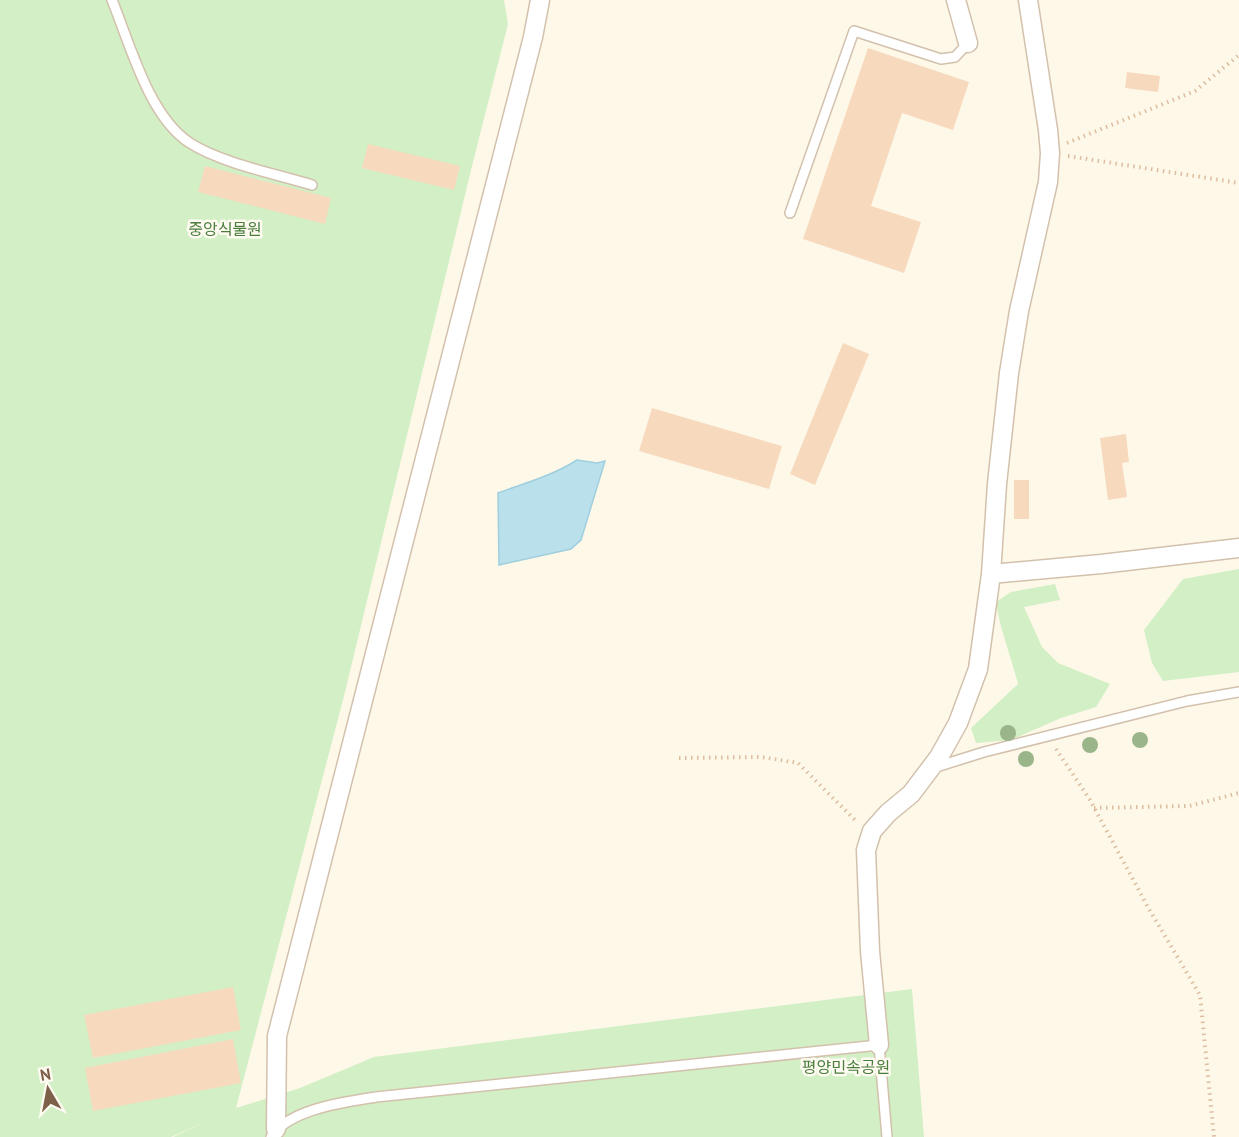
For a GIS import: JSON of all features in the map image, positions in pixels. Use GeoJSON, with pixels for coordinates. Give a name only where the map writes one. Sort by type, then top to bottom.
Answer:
{"type":"FeatureCollection","features":[{"type":"Feature","properties":{"kind":"street"},"geometry":{"type":"LineString","coordinates":[[274,1133],[277,1036],[534,37],[540,0]]}},
{"type":"Feature","properties":{"kind":"street"},"geometry":{"type":"LineString","coordinates":[[956,0],[968,43]]}},
{"type":"Feature","properties":{"kind":"street"},"geometry":{"type":"LineString","coordinates":[[879,1045],[869,928],[866,850],[870,835],[888,813],[911,794],[939,757],[958,723],[978,669],[991,574],[997,484],[1009,373],[1019,311],[1048,182],[1050,151],[1028,0]]}},
{"type":"Feature","properties":{"kind":"street"},"geometry":{"type":"LineString","coordinates":[[991,574],[1239,548]]}},
{"type":"Feature","properties":{"kind":"lane"},"geometry":{"type":"LineString","coordinates":[[112,0],[151,98],[169,123],[189,143],[215,156],[312,185]]}},
{"type":"Feature","properties":{"kind":"lane"},"geometry":{"type":"LineString","coordinates":[[790,213],[854,31],[941,59],[955,57],[968,43]]}},
{"type":"Feature","properties":{"kind":"lane"},"geometry":{"type":"LineString","coordinates":[[929,770],[984,752],[1187,701],[1239,692]]}},
{"type":"Feature","properties":{"kind":"lane"},"geometry":{"type":"LineString","coordinates":[[274,1133],[315,1108],[376,1097],[879,1045],[887,1137]]}},
{"type":"Feature","properties":{"kind":"path"},"geometry":{"type":"LineString","coordinates":[[1050,151],[1195,92],[1239,55]]}},
{"type":"Feature","properties":{"kind":"path"},"geometry":{"type":"LineString","coordinates":[[1050,151],[1239,183]]}},
{"type":"Feature","properties":{"kind":"path"},"geometry":{"type":"LineString","coordinates":[[1048,736],[1094,808],[1149,909],[1200,995],[1214,1137]]}},
{"type":"Feature","properties":{"kind":"path"},"geometry":{"type":"LineString","coordinates":[[679,758],[762,757],[798,763],[870,835]]}},
{"type":"Feature","properties":{"kind":"path"},"geometry":{"type":"LineString","coordinates":[[1094,808],[1189,806],[1239,793]]}},
{"type":"Feature","properties":{"kind":"green space","name":"중앙식물원"},"geometry":{"type":"Polygon","coordinates":[[[0,0],[504,0],[508,24],[344,696],[236,1108],[300,1088],[374,1057],[912,989],[924,1137],[173,1137],[211,1119],[171,1137],[0,1137],[0,0]]]}},
{"type":"Feature","properties":{"kind":"green space"},"geometry":{"type":"Polygon","coordinates":[[[1239,569],[1239,672],[1163,681],[1152,663],[1144,630],[1183,579],[1239,569]]]}},
{"type":"Feature","properties":{"kind":"green space"},"geometry":{"type":"Polygon","coordinates":[[[1055,584],[1060,600],[1024,607],[1042,647],[1058,663],[1110,684],[1096,707],[1061,718],[1011,740],[976,743],[971,728],[1018,684],[996,602],[1011,592],[1055,584]]]}},
{"type":"Feature","properties":{"kind":"water"},"geometry":{"type":"Polygon","coordinates":[[[577,460],[597,463],[605,461],[581,540],[571,549],[499,565],[498,493],[548,475],[577,460]]]}},
{"type":"Feature","properties":{"kind":"building"},"geometry":{"type":"Polygon","coordinates":[[[868,48],[969,82],[953,130],[902,113],[871,206],[921,222],[904,273],[803,239],[868,48]]]}},
{"type":"Feature","properties":{"kind":"building"},"geometry":{"type":"Polygon","coordinates":[[[1127,72],[1160,76],[1158,92],[1125,88],[1127,72]]]}},
{"type":"Feature","properties":{"kind":"building"},"geometry":{"type":"Polygon","coordinates":[[[368,144],[460,166],[454,190],[362,168],[368,144]]]}},
{"type":"Feature","properties":{"kind":"building"},"geometry":{"type":"Polygon","coordinates":[[[205,166],[331,198],[325,224],[198,192],[205,166]]]}},
{"type":"Feature","properties":{"kind":"building"},"geometry":{"type":"Polygon","coordinates":[[[843,343],[869,354],[815,485],[790,474],[843,343]]]}},
{"type":"Feature","properties":{"kind":"building"},"geometry":{"type":"Polygon","coordinates":[[[652,408],[782,446],[769,489],[639,451],[652,408]]]}},
{"type":"Feature","properties":{"kind":"building"},"geometry":{"type":"Polygon","coordinates":[[[1126,434],[1129,462],[1122,463],[1127,497],[1108,500],[1100,438],[1126,434]]]}},
{"type":"Feature","properties":{"kind":"building"},"geometry":{"type":"Polygon","coordinates":[[[1014,480],[1029,480],[1029,519],[1014,519],[1014,480]]]}},
{"type":"Feature","properties":{"kind":"building"},"geometry":{"type":"Polygon","coordinates":[[[233,987],[241,1030],[93,1058],[84,1015],[233,987]]]}},
{"type":"Feature","properties":{"kind":"building"},"geometry":{"type":"Polygon","coordinates":[[[233,1039],[241,1083],[93,1111],[85,1068],[233,1039]]]}},
{"type":"Feature","properties":{"kind":"park label","name":"평양민속공원"},"geometry":{"type":"Point","coordinates":[846,1067]}}]}
